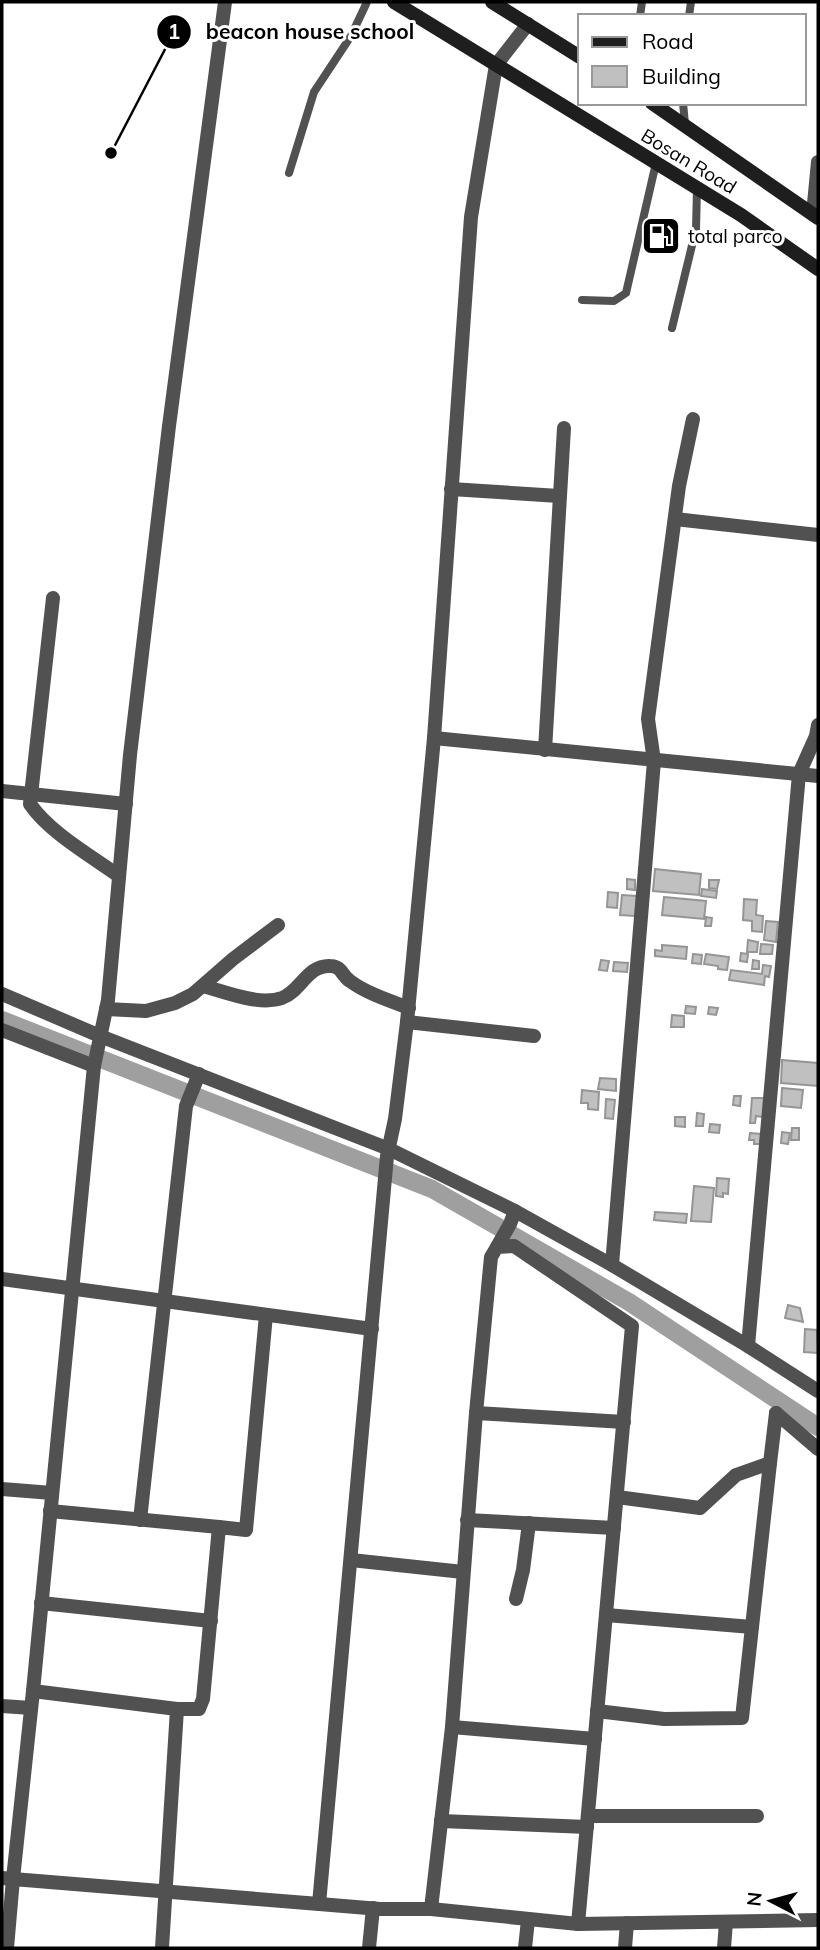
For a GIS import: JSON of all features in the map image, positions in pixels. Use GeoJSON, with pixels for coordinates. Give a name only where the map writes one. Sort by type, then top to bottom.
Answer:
{"type":"FeatureCollection","features":[{"type":"Feature","properties":{"kind":"main road","name":"Bosan Road"},"geometry":{"type":"LineString","coordinates":[[394,2],[741,215],[818,269]]}},
{"type":"Feature","properties":{"kind":"main road"},"geometry":{"type":"LineString","coordinates":[[492,2],[578,56]]}},
{"type":"Feature","properties":{"kind":"main road","name":"Bosan Road"},"geometry":{"type":"LineString","coordinates":[[655,105],[815,216]]}},
{"type":"Feature","properties":{"kind":"street"},"geometry":{"type":"LineString","coordinates":[[7,1948],[7,1878],[33,1691],[94,1066],[106,1009],[126,804],[169,426],[225,2]]}},
{"type":"Feature","properties":{"kind":"street"},"geometry":{"type":"LineString","coordinates":[[319,1904],[388,1152],[408,1015],[434,738],[471,217],[496,65],[528,24]]}},
{"type":"Feature","properties":{"kind":"street"},"geometry":{"type":"LineString","coordinates":[[815,216],[818,162]]}},
{"type":"Feature","properties":{"kind":"street"},"geometry":{"type":"LineString","coordinates":[[612,1265],[654,761],[648,719],[675,519],[693,419]]}},
{"type":"Feature","properties":{"kind":"street"},"geometry":{"type":"LineString","coordinates":[[545,750],[564,428]]}},
{"type":"Feature","properties":{"kind":"street"},"geometry":{"type":"LineString","coordinates":[[452,489],[559,496]]}},
{"type":"Feature","properties":{"kind":"street"},"geometry":{"type":"LineString","coordinates":[[675,519],[818,535]]}},
{"type":"Feature","properties":{"kind":"street"},"geometry":{"type":"LineString","coordinates":[[53,598],[30,804],[36,813],[67,839],[119,876]]}},
{"type":"Feature","properties":{"kind":"street"},"geometry":{"type":"LineString","coordinates":[[748,1346],[799,774],[816,736],[818,725]]}},
{"type":"Feature","properties":{"kind":"street"},"geometry":{"type":"LineString","coordinates":[[434,738],[818,776]]}},
{"type":"Feature","properties":{"kind":"street"},"geometry":{"type":"LineString","coordinates":[[2,791],[126,804]]}},
{"type":"Feature","properties":{"kind":"street"},"geometry":{"type":"LineString","coordinates":[[106,1009],[146,1011],[174,1003],[203,986],[278,925]]}},
{"type":"Feature","properties":{"kind":"street"},"geometry":{"type":"LineString","coordinates":[[203,986],[250,998],[283,998],[313,970],[329,965],[340,968],[348,981],[408,1015],[534,1036]]}},
{"type":"Feature","properties":{"kind":"street"},"geometry":{"type":"LineString","coordinates":[[2,994],[98,1041],[199,1074],[388,1152],[506,1230],[612,1265],[818,1391]]}},
{"type":"Feature","properties":{"kind":"street"},"geometry":{"type":"LineString","coordinates":[[2,1030],[94,1066]]}},
{"type":"Feature","properties":{"kind":"street"},"geometry":{"type":"LineString","coordinates":[[140,1520],[186,1106],[199,1074]]}},
{"type":"Feature","properties":{"kind":"street"},"geometry":{"type":"LineString","coordinates":[[431,1909],[452,1727],[467,1520],[491,1257],[506,1230]]}},
{"type":"Feature","properties":{"kind":"street"},"geometry":{"type":"LineString","coordinates":[[506,1230],[514,1246],[632,1326],[578,1924]]}},
{"type":"Feature","properties":{"kind":"street"},"geometry":{"type":"LineString","coordinates":[[2,1279],[71,1286],[164,1302],[372,1329]]}},
{"type":"Feature","properties":{"kind":"street"},"geometry":{"type":"LineString","coordinates":[[50,1511],[246,1530],[266,1315]]}},
{"type":"Feature","properties":{"kind":"street"},"geometry":{"type":"LineString","coordinates":[[476,1413],[624,1422]]}},
{"type":"Feature","properties":{"kind":"street"},"geometry":{"type":"LineString","coordinates":[[597,1711],[664,1718],[742,1718],[776,1413],[818,1449]]}},
{"type":"Feature","properties":{"kind":"street"},"geometry":{"type":"LineString","coordinates":[[617,1497],[700,1508],[736,1475],[770,1463]]}},
{"type":"Feature","properties":{"kind":"street"},"geometry":{"type":"LineString","coordinates":[[2,1489],[52,1493]]}},
{"type":"Feature","properties":{"kind":"street"},"geometry":{"type":"LineString","coordinates":[[467,1520],[614,1528]]}},
{"type":"Feature","properties":{"kind":"street"},"geometry":{"type":"LineString","coordinates":[[516,1599],[523,1570],[528,1523]]}},
{"type":"Feature","properties":{"kind":"street"},"geometry":{"type":"LineString","coordinates":[[33,1691],[192,1711],[199,1709],[202,1705],[219,1527]]}},
{"type":"Feature","properties":{"kind":"street"},"geometry":{"type":"LineString","coordinates":[[351,1560],[463,1572]]}},
{"type":"Feature","properties":{"kind":"street"},"geometry":{"type":"LineString","coordinates":[[41,1604],[211,1621]]}},
{"type":"Feature","properties":{"kind":"street"},"geometry":{"type":"LineString","coordinates":[[606,1615],[752,1627]]}},
{"type":"Feature","properties":{"kind":"street"},"geometry":{"type":"LineString","coordinates":[[2,1706],[31,1708]]}},
{"type":"Feature","properties":{"kind":"street"},"geometry":{"type":"LineString","coordinates":[[162,1948],[177,1709]]}},
{"type":"Feature","properties":{"kind":"street"},"geometry":{"type":"LineString","coordinates":[[452,1727],[594,1739]]}},
{"type":"Feature","properties":{"kind":"street"},"geometry":{"type":"LineString","coordinates":[[441,1821],[587,1821],[757,1816]]}},
{"type":"Feature","properties":{"kind":"street"},"geometry":{"type":"LineString","coordinates":[[7,1878],[373,1908],[431,1909],[578,1924],[818,1920]]}},
{"type":"Feature","properties":{"kind":"street"},"geometry":{"type":"LineString","coordinates":[[369,1948],[373,1908]]}},
{"type":"Feature","properties":{"kind":"street"},"geometry":{"type":"LineString","coordinates":[[525,1948],[528,1920]]}},
{"type":"Feature","properties":{"kind":"street"},"geometry":{"type":"LineString","coordinates":[[724,1948],[726,1922]]}},
{"type":"Feature","properties":{"kind":"street"},"geometry":{"type":"LineString","coordinates":[[625,1948],[627,1923]]}},
{"type":"Feature","properties":{"kind":"lane"},"geometry":{"type":"LineString","coordinates":[[289,173],[314,92],[351,36],[367,2]]}},
{"type":"Feature","properties":{"kind":"lane"},"geometry":{"type":"LineString","coordinates":[[683,105],[685,124]]}},
{"type":"Feature","properties":{"kind":"lane"},"geometry":{"type":"LineString","coordinates":[[582,300],[614,301],[626,293],[656,163]]}},
{"type":"Feature","properties":{"kind":"lane"},"geometry":{"type":"LineString","coordinates":[[672,328],[696,229],[697,188]]}},
{"type":"Feature","properties":{"kind":"building"},"geometry":{"type":"Polygon","coordinates":[[[655,869],[701,874],[699,895],[653,891],[655,869]]]}},
{"type":"Feature","properties":{"kind":"building"},"geometry":{"type":"Polygon","coordinates":[[[627,879],[635,880],[635,890],[627,889],[627,879]]]}},
{"type":"Feature","properties":{"kind":"building"},"geometry":{"type":"Polygon","coordinates":[[[709,880],[719,880],[717,889],[709,888],[709,880]]]}},
{"type":"Feature","properties":{"kind":"building"},"geometry":{"type":"Polygon","coordinates":[[[702,889],[717,891],[716,898],[701,896],[702,889]]]}},
{"type":"Feature","properties":{"kind":"building"},"geometry":{"type":"Polygon","coordinates":[[[608,892],[618,893],[617,908],[607,907],[608,892]]]}},
{"type":"Feature","properties":{"kind":"building"},"geometry":{"type":"Polygon","coordinates":[[[622,895],[637,896],[635,916],[620,915],[622,895]]]}},
{"type":"Feature","properties":{"kind":"building"},"geometry":{"type":"Polygon","coordinates":[[[664,897],[706,901],[704,919],[662,915],[664,897]]]}},
{"type":"Feature","properties":{"kind":"building"},"geometry":{"type":"Polygon","coordinates":[[[744,899],[757,900],[756,915],[763,916],[762,932],[752,931],[752,921],[743,920],[744,899]]]}},
{"type":"Feature","properties":{"kind":"building"},"geometry":{"type":"Polygon","coordinates":[[[706,917],[712,918],[711,926],[705,926],[706,917]]]}},
{"type":"Feature","properties":{"kind":"building"},"geometry":{"type":"Polygon","coordinates":[[[766,921],[778,922],[776,942],[764,940],[766,921]]]}},
{"type":"Feature","properties":{"kind":"building"},"geometry":{"type":"Polygon","coordinates":[[[748,940],[758,942],[757,952],[747,952],[748,940]]]}},
{"type":"Feature","properties":{"kind":"building"},"geometry":{"type":"Polygon","coordinates":[[[761,944],[773,945],[772,954],[760,954],[761,944]]]}},
{"type":"Feature","properties":{"kind":"building"},"geometry":{"type":"Polygon","coordinates":[[[662,945],[687,947],[686,959],[655,956],[655,950],[662,951],[662,945]]]}},
{"type":"Feature","properties":{"kind":"building"},"geometry":{"type":"Polygon","coordinates":[[[741,953],[748,954],[747,962],[740,961],[741,953]]]}},
{"type":"Feature","properties":{"kind":"building"},"geometry":{"type":"Polygon","coordinates":[[[693,954],[702,955],[701,964],[692,963],[693,954]]]}},
{"type":"Feature","properties":{"kind":"building"},"geometry":{"type":"Polygon","coordinates":[[[706,954],[729,957],[727,970],[704,964],[706,954]]]}},
{"type":"Feature","properties":{"kind":"building"},"geometry":{"type":"Polygon","coordinates":[[[601,960],[609,961],[607,971],[599,970],[601,960]]]}},
{"type":"Feature","properties":{"kind":"building"},"geometry":{"type":"Polygon","coordinates":[[[753,960],[759,961],[759,969],[752,969],[753,960]]]}},
{"type":"Feature","properties":{"kind":"building"},"geometry":{"type":"Polygon","coordinates":[[[614,962],[628,963],[627,972],[613,971],[614,962]]]}},
{"type":"Feature","properties":{"kind":"building"},"geometry":{"type":"Polygon","coordinates":[[[763,965],[771,966],[769,977],[765,976],[764,985],[729,980],[731,970],[762,974],[763,965]]]}},
{"type":"Feature","properties":{"kind":"building"},"geometry":{"type":"Polygon","coordinates":[[[686,1006],[696,1007],[695,1014],[685,1013],[686,1006]]]}},
{"type":"Feature","properties":{"kind":"building"},"geometry":{"type":"Polygon","coordinates":[[[709,1007],[718,1008],[716,1015],[708,1014],[709,1007]]]}},
{"type":"Feature","properties":{"kind":"building"},"geometry":{"type":"Polygon","coordinates":[[[672,1015],[684,1016],[684,1027],[671,1027],[672,1015]]]}},
{"type":"Feature","properties":{"kind":"building"},"geometry":{"type":"Polygon","coordinates":[[[782,1060],[818,1063],[818,1086],[781,1083],[782,1060]]]}},
{"type":"Feature","properties":{"kind":"building"},"geometry":{"type":"Polygon","coordinates":[[[600,1078],[616,1079],[616,1091],[598,1089],[600,1078]]]}},
{"type":"Feature","properties":{"kind":"building"},"geometry":{"type":"Polygon","coordinates":[[[782,1088],[803,1090],[801,1108],[781,1106],[782,1088]]]}},
{"type":"Feature","properties":{"kind":"building"},"geometry":{"type":"Polygon","coordinates":[[[582,1090],[599,1092],[598,1110],[588,1109],[588,1103],[581,1103],[582,1090]]]}},
{"type":"Feature","properties":{"kind":"building"},"geometry":{"type":"Polygon","coordinates":[[[734,1096],[741,1096],[740,1106],[733,1105],[734,1096]]]}},
{"type":"Feature","properties":{"kind":"building"},"geometry":{"type":"Polygon","coordinates":[[[752,1098],[764,1098],[763,1117],[756,1116],[755,1123],[750,1123],[752,1098]]]}},
{"type":"Feature","properties":{"kind":"building"},"geometry":{"type":"Polygon","coordinates":[[[606,1099],[615,1100],[613,1119],[605,1118],[606,1099]]]}},
{"type":"Feature","properties":{"kind":"building"},"geometry":{"type":"Polygon","coordinates":[[[697,1113],[704,1114],[703,1126],[696,1126],[697,1113]]]}},
{"type":"Feature","properties":{"kind":"building"},"geometry":{"type":"Polygon","coordinates":[[[675,1117],[685,1117],[685,1127],[675,1126],[675,1117]]]}},
{"type":"Feature","properties":{"kind":"building"},"geometry":{"type":"Polygon","coordinates":[[[710,1124],[720,1125],[719,1133],[709,1132],[710,1124]]]}},
{"type":"Feature","properties":{"kind":"building"},"geometry":{"type":"Polygon","coordinates":[[[792,1128],[799,1128],[799,1140],[791,1140],[792,1128]]]}},
{"type":"Feature","properties":{"kind":"building"},"geometry":{"type":"Polygon","coordinates":[[[782,1132],[790,1133],[788,1144],[781,1143],[782,1132]]]}},
{"type":"Feature","properties":{"kind":"building"},"geometry":{"type":"Polygon","coordinates":[[[750,1133],[761,1134],[760,1144],[749,1140],[750,1133]]]}},
{"type":"Feature","properties":{"kind":"building"},"geometry":{"type":"Polygon","coordinates":[[[717,1178],[729,1179],[728,1194],[723,1193],[723,1197],[716,1196],[717,1178]]]}},
{"type":"Feature","properties":{"kind":"building"},"geometry":{"type":"Polygon","coordinates":[[[694,1186],[714,1188],[711,1222],[691,1221],[694,1186]]]}},
{"type":"Feature","properties":{"kind":"building"},"geometry":{"type":"Polygon","coordinates":[[[655,1212],[687,1214],[686,1223],[654,1220],[655,1212]]]}},
{"type":"Feature","properties":{"kind":"building"},"geometry":{"type":"Polygon","coordinates":[[[788,1305],[800,1308],[803,1322],[785,1318],[788,1305]]]}},
{"type":"Feature","properties":{"kind":"building"},"geometry":{"type":"Polygon","coordinates":[[[805,1329],[817,1330],[818,1353],[804,1352],[805,1329]]]}},
{"type":"Feature","properties":{"kind":"waterway"},"geometry":{"type":"LineString","coordinates":[[2,1020],[432,1189],[629,1302],[818,1427]]}},
{"type":"Feature","properties":{"kind":"place","name":"beacon house school"},"geometry":{"type":"Point","coordinates":[111,153]}},
{"type":"Feature","properties":{"kind":"place","name":"total parco"},"geometry":{"type":"Point","coordinates":[661,236]}}]}
